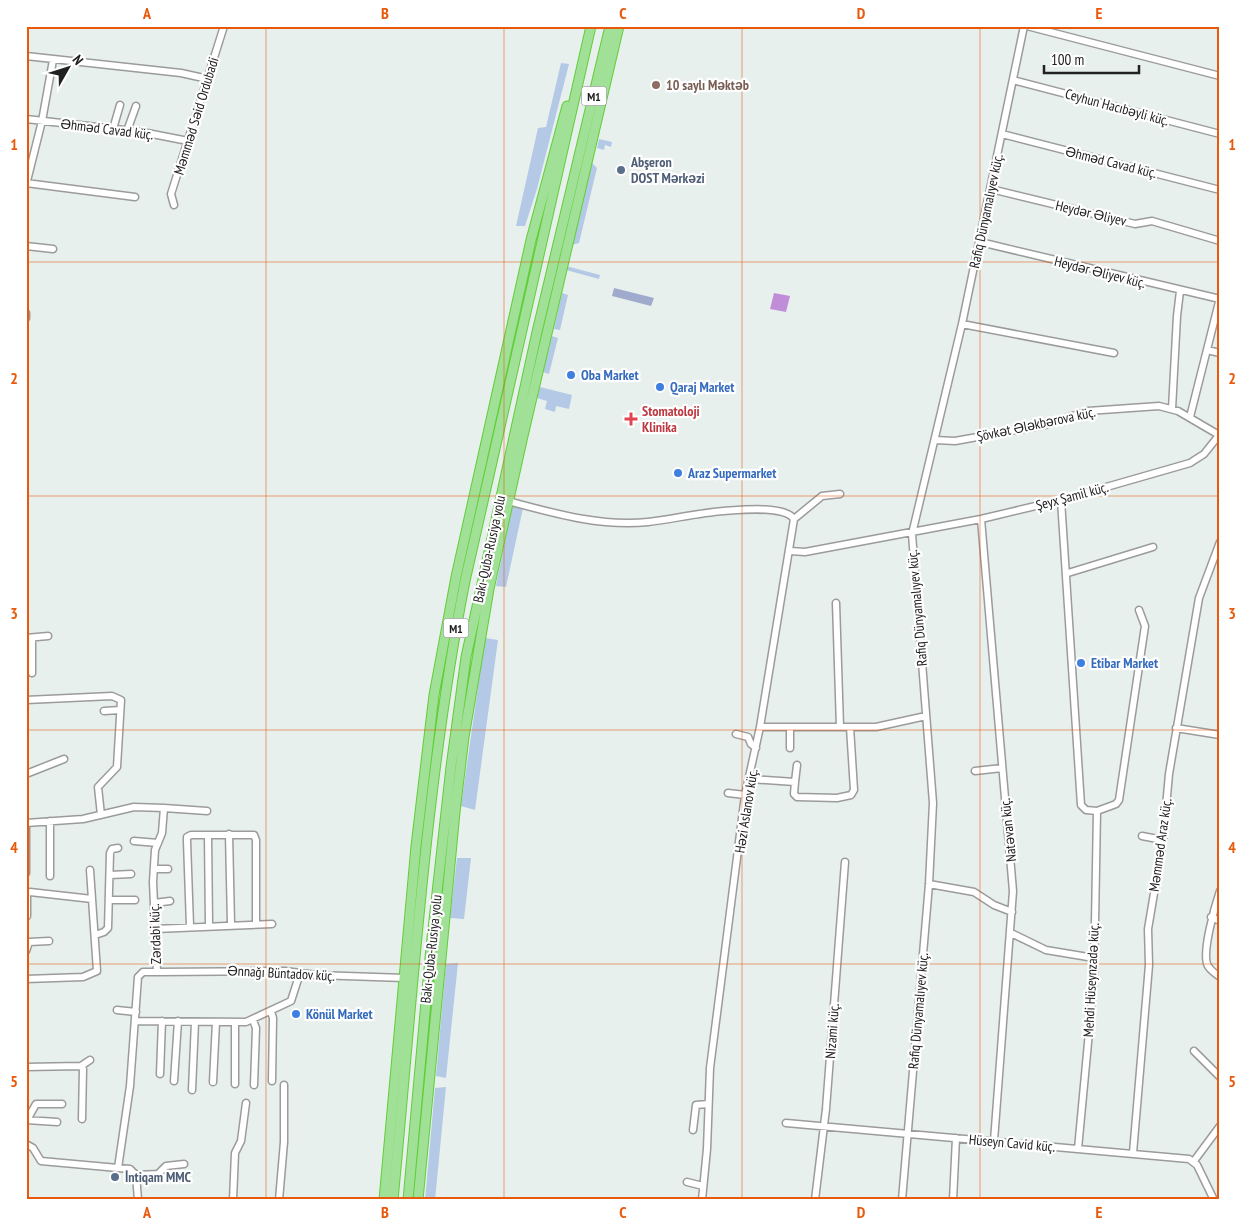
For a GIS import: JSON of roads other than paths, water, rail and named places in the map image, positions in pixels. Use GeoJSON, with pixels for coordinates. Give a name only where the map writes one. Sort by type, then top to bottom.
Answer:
{"type":"FeatureCollection","features":[{"type":"Feature","properties":{"kind":"highway","name":"Bakı-Quba-Rusiya yolu"},"geometry":{"type":"LineString","coordinates":[[393,1200],[434,770],[451,654],[467,572],[590,26]]}},
{"type":"Feature","properties":{"kind":"highway","name":"Bakı-Quba-Rusiya yolu"},"geometry":{"type":"LineString","coordinates":[[408,1200],[432,938],[451,767],[466,657],[537,332],[610,26]]}},
{"type":"Feature","properties":{"kind":"highway"},"geometry":{"type":"LineString","coordinates":[[418,1200],[450,851],[463,747],[489,589],[619,26]]}},
{"type":"Feature","properties":{"kind":"highway"},"geometry":{"type":"LineString","coordinates":[[384,1200],[428,744],[437,677],[454,586],[531,240],[562,122],[581,66]]}},
{"type":"Feature","properties":{"kind":"street","name":"Məmməd Səid Ordubadi"},"geometry":{"type":"LineString","coordinates":[[174,206],[171,194],[224,26]]}},
{"type":"Feature","properties":{"kind":"street"},"geometry":{"type":"LineString","coordinates":[[1026,26],[1220,76]]}},
{"type":"Feature","properties":{"kind":"street","name":"Rafiq Dünyamalıyev küç."},"geometry":{"type":"LineString","coordinates":[[902,1200],[929,884],[933,803],[912,534],[936,440],[1026,26]]}},
{"type":"Feature","properties":{"kind":"street"},"geometry":{"type":"LineString","coordinates":[[26,56],[181,73],[208,79]]}},
{"type":"Feature","properties":{"kind":"street"},"geometry":{"type":"LineString","coordinates":[[53,60],[42,121],[26,184],[136,197]]}},
{"type":"Feature","properties":{"kind":"street","name":"Ceyhun Hacıbəyli küç."},"geometry":{"type":"LineString","coordinates":[[1013,80],[1220,134]]}},
{"type":"Feature","properties":{"kind":"street"},"geometry":{"type":"LineString","coordinates":[[113,129],[120,106]]}},
{"type":"Feature","properties":{"kind":"street"},"geometry":{"type":"LineString","coordinates":[[127,131],[136,106]]}},
{"type":"Feature","properties":{"kind":"street","name":"Əhməd Cavad küç."},"geometry":{"type":"LineString","coordinates":[[26,119],[113,129],[188,141]]}},
{"type":"Feature","properties":{"kind":"street","name":"Əhməd Cavad küç."},"geometry":{"type":"LineString","coordinates":[[1002,134],[1220,190]]}},
{"type":"Feature","properties":{"kind":"street","name":"Heydər Əliyev"},"geometry":{"type":"LineString","coordinates":[[991,189],[1135,224],[1152,221],[1220,241]]}},
{"type":"Feature","properties":{"kind":"street","name":"Heydər Əliyev küç."},"geometry":{"type":"LineString","coordinates":[[980,242],[1180,292],[1220,299]]}},
{"type":"Feature","properties":{"kind":"street"},"geometry":{"type":"LineString","coordinates":[[26,246],[53,249]]}},
{"type":"Feature","properties":{"kind":"street"},"geometry":{"type":"LineString","coordinates":[[1172,409],[1180,292]]}},
{"type":"Feature","properties":{"kind":"street"},"geometry":{"type":"LineString","coordinates":[[1190,417],[1220,299]]}},
{"type":"Feature","properties":{"kind":"street"},"geometry":{"type":"LineString","coordinates":[[26,313],[26,318]]}},
{"type":"Feature","properties":{"kind":"street"},"geometry":{"type":"LineString","coordinates":[[962,324],[1114,353]]}},
{"type":"Feature","properties":{"kind":"street"},"geometry":{"type":"LineString","coordinates":[[1207,350],[1220,353]]}},
{"type":"Feature","properties":{"kind":"street","name":"Şövkət Ələkbərova küç."},"geometry":{"type":"LineString","coordinates":[[936,440],[955,441],[1045,425],[1088,411],[1159,406],[1172,409],[1190,417],[1220,434]]}},
{"type":"Feature","properties":{"kind":"street","name":"Şeyx Şamil küç."},"geometry":{"type":"LineString","coordinates":[[790,551],[805,552],[912,534],[1062,500],[1194,462],[1220,434]]}},
{"type":"Feature","properties":{"kind":"street"},"geometry":{"type":"LineString","coordinates":[[508,501],[561,515],[600,521],[647,522],[701,513],[742,510],[787,513],[794,519],[822,496],[840,494]]}},
{"type":"Feature","properties":{"kind":"street"},"geometry":{"type":"LineString","coordinates":[[1062,500],[1081,805],[1086,810],[1097,811],[1116,804],[1119,800],[1145,626],[1139,610]]}},
{"type":"Feature","properties":{"kind":"street","name":"Həzi Aslanov küç."},"geometry":{"type":"LineString","coordinates":[[702,1200],[712,1050],[746,795],[760,727],[794,519]]}},
{"type":"Feature","properties":{"kind":"street","name":"Natəvan küç."},"geometry":{"type":"LineString","coordinates":[[981,519],[1012,868],[1011,932],[994,1141]]}},
{"type":"Feature","properties":{"kind":"street","name":"Məmməd Araz küç."},"geometry":{"type":"LineString","coordinates":[[1133,1152],[1148,965],[1148,929],[1163,840],[1176,728],[1199,598],[1220,542]]}},
{"type":"Feature","properties":{"kind":"street"},"geometry":{"type":"LineString","coordinates":[[1068,573],[1153,547]]}},
{"type":"Feature","properties":{"kind":"street"},"geometry":{"type":"LineString","coordinates":[[836,603],[840,727]]}},
{"type":"Feature","properties":{"kind":"street"},"geometry":{"type":"LineString","coordinates":[[32,673],[29,638],[48,636]]}},
{"type":"Feature","properties":{"kind":"street"},"geometry":{"type":"LineString","coordinates":[[26,700],[116,697],[121,700],[117,766],[98,787],[101,816]]}},
{"type":"Feature","properties":{"kind":"street"},"geometry":{"type":"LineString","coordinates":[[104,710],[120,710]]}},
{"type":"Feature","properties":{"kind":"street"},"geometry":{"type":"LineString","coordinates":[[760,727],[883,726],[926,716]]}},
{"type":"Feature","properties":{"kind":"street"},"geometry":{"type":"LineString","coordinates":[[790,727],[790,748]]}},
{"type":"Feature","properties":{"kind":"street"},"geometry":{"type":"LineString","coordinates":[[797,765],[794,794],[797,797],[837,798],[851,795],[854,790],[850,727]]}},
{"type":"Feature","properties":{"kind":"street"},"geometry":{"type":"LineString","coordinates":[[1176,728],[1220,736]]}},
{"type":"Feature","properties":{"kind":"street"},"geometry":{"type":"LineString","coordinates":[[736,734],[748,737],[751,744],[756,748]]}},
{"type":"Feature","properties":{"kind":"street"},"geometry":{"type":"LineString","coordinates":[[26,774],[64,758]]}},
{"type":"Feature","properties":{"kind":"street"},"geometry":{"type":"LineString","coordinates":[[975,771],[1002,768]]}},
{"type":"Feature","properties":{"kind":"street"},"geometry":{"type":"LineString","coordinates":[[750,779],[795,782]]}},
{"type":"Feature","properties":{"kind":"street"},"geometry":{"type":"LineString","coordinates":[[728,793],[746,795]]}},
{"type":"Feature","properties":{"kind":"street"},"geometry":{"type":"LineString","coordinates":[[26,873],[26,822],[101,816],[134,807],[207,811]]}},
{"type":"Feature","properties":{"kind":"street","name":"Zərdabi küç."},"geometry":{"type":"LineString","coordinates":[[118,1168],[130,1086],[139,975],[143,972],[156,972],[154,869],[158,843],[162,834],[164,808]]}},
{"type":"Feature","properties":{"kind":"street","name":"Mehdi Hüseynzadə küç."},"geometry":{"type":"LineString","coordinates":[[1078,1150],[1094,958],[1097,811]]}},
{"type":"Feature","properties":{"kind":"street"},"geometry":{"type":"LineString","coordinates":[[50,821],[50,876]]}},
{"type":"Feature","properties":{"kind":"street"},"geometry":{"type":"LineString","coordinates":[[229,834],[231,924]]}},
{"type":"Feature","properties":{"kind":"street"},"geometry":{"type":"LineString","coordinates":[[190,926],[188,837],[229,834],[251,834],[255,837],[256,924]]}},
{"type":"Feature","properties":{"kind":"street"},"geometry":{"type":"LineString","coordinates":[[208,835],[208,925]]}},
{"type":"Feature","properties":{"kind":"street"},"geometry":{"type":"LineString","coordinates":[[1142,836],[1163,840]]}},
{"type":"Feature","properties":{"kind":"street"},"geometry":{"type":"LineString","coordinates":[[134,841],[158,843]]}},
{"type":"Feature","properties":{"kind":"street"},"geometry":{"type":"LineString","coordinates":[[95,935],[108,929],[111,851],[118,848]]}},
{"type":"Feature","properties":{"kind":"street","name":"Nizami küç."},"geometry":{"type":"LineString","coordinates":[[815,1200],[824,1128],[845,862]]}},
{"type":"Feature","properties":{"kind":"street"},"geometry":{"type":"LineString","coordinates":[[154,869],[168,868]]}},
{"type":"Feature","properties":{"kind":"street"},"geometry":{"type":"LineString","coordinates":[[26,979],[83,977],[94,974],[98,968],[90,870]]}},
{"type":"Feature","properties":{"kind":"street"},"geometry":{"type":"LineString","coordinates":[[110,875],[131,874]]}},
{"type":"Feature","properties":{"kind":"street"},"geometry":{"type":"LineString","coordinates":[[929,884],[974,892],[994,905],[1012,912]]}},
{"type":"Feature","properties":{"kind":"street"},"geometry":{"type":"LineString","coordinates":[[27,916],[27,894],[30,892],[92,899]]}},
{"type":"Feature","properties":{"kind":"street"},"geometry":{"type":"LineString","coordinates":[[1220,892],[1211,917],[1206,961],[1210,970],[1220,978]]}},
{"type":"Feature","properties":{"kind":"street"},"geometry":{"type":"LineString","coordinates":[[109,900],[135,900]]}},
{"type":"Feature","properties":{"kind":"street"},"geometry":{"type":"LineString","coordinates":[[154,903],[170,902]]}},
{"type":"Feature","properties":{"kind":"street"},"geometry":{"type":"LineString","coordinates":[[1211,917],[1220,921]]}},
{"type":"Feature","properties":{"kind":"street"},"geometry":{"type":"LineString","coordinates":[[154,929],[231,924],[272,924]]}},
{"type":"Feature","properties":{"kind":"street"},"geometry":{"type":"LineString","coordinates":[[1011,932],[1046,950],[1094,958]]}},
{"type":"Feature","properties":{"kind":"street"},"geometry":{"type":"LineString","coordinates":[[26,951],[28,944],[32,941],[49,941]]}},
{"type":"Feature","properties":{"kind":"street","name":"Ənnağı Büntadov küç."},"geometry":{"type":"LineString","coordinates":[[156,972],[272,970],[405,978]]}},
{"type":"Feature","properties":{"kind":"street"},"geometry":{"type":"LineString","coordinates":[[135,1021],[235,1023],[253,1020],[292,1001],[300,973]]}},
{"type":"Feature","properties":{"kind":"street"},"geometry":{"type":"LineString","coordinates":[[117,1010],[136,1012]]}},
{"type":"Feature","properties":{"kind":"street"},"geometry":{"type":"LineString","coordinates":[[271,1012],[273,1018],[272,1081]]}},
{"type":"Feature","properties":{"kind":"street"},"geometry":{"type":"LineString","coordinates":[[253,1020],[256,1028],[254,1085]]}},
{"type":"Feature","properties":{"kind":"street"},"geometry":{"type":"LineString","coordinates":[[160,1074],[162,1021]]}},
{"type":"Feature","properties":{"kind":"street"},"geometry":{"type":"LineString","coordinates":[[174,1081],[178,1021]]}},
{"type":"Feature","properties":{"kind":"street"},"geometry":{"type":"LineString","coordinates":[[192,1090],[195,1022]]}},
{"type":"Feature","properties":{"kind":"street"},"geometry":{"type":"LineString","coordinates":[[213,1082],[216,1022]]}},
{"type":"Feature","properties":{"kind":"street"},"geometry":{"type":"LineString","coordinates":[[235,1023],[235,1084]]}},
{"type":"Feature","properties":{"kind":"street"},"geometry":{"type":"LineString","coordinates":[[1194,1051],[1220,1077]]}},
{"type":"Feature","properties":{"kind":"street"},"geometry":{"type":"LineString","coordinates":[[26,1067],[81,1066],[90,1060]]}},
{"type":"Feature","properties":{"kind":"street"},"geometry":{"type":"LineString","coordinates":[[81,1066],[83,1069],[82,1119]]}},
{"type":"Feature","properties":{"kind":"street"},"geometry":{"type":"LineString","coordinates":[[280,1200],[285,1124],[284,1085]]}},
{"type":"Feature","properties":{"kind":"street"},"geometry":{"type":"LineString","coordinates":[[232,1200],[235,1154],[241,1141],[246,1103]]}},
{"type":"Feature","properties":{"kind":"street"},"geometry":{"type":"LineString","coordinates":[[58,1122],[26,1120],[36,1104],[62,1104]]}},
{"type":"Feature","properties":{"kind":"street"},"geometry":{"type":"LineString","coordinates":[[693,1130],[696,1105],[708,1104]]}},
{"type":"Feature","properties":{"kind":"street","name":"Hüseyn Cavid küç."},"geometry":{"type":"LineString","coordinates":[[786,1124],[994,1141],[1078,1150],[1133,1152],[1194,1161]]}},
{"type":"Feature","properties":{"kind":"street"},"geometry":{"type":"LineString","coordinates":[[1214,1200],[1194,1161],[1220,1126]]}},
{"type":"Feature","properties":{"kind":"street"},"geometry":{"type":"LineString","coordinates":[[953,1200],[956,1138]]}},
{"type":"Feature","properties":{"kind":"street"},"geometry":{"type":"LineString","coordinates":[[26,1144],[33,1148],[41,1162],[130,1169],[136,1175],[138,1200]]}},
{"type":"Feature","properties":{"kind":"street"},"geometry":{"type":"LineString","coordinates":[[136,1175],[158,1174],[166,1166],[184,1164]]}},
{"type":"Feature","properties":{"kind":"street"},"geometry":{"type":"LineString","coordinates":[[687,1182],[703,1186]]}},
{"type":"Feature","properties":{"kind":"place","name":"10 saylı Məktəb"},"geometry":{"type":"Point","coordinates":[656,85]}},
{"type":"Feature","properties":{"kind":"place","name":"Abşeron DOST Mərkəzi"},"geometry":{"type":"Point","coordinates":[621,170]}},
{"type":"Feature","properties":{"kind":"place","name":"Oba Market"},"geometry":{"type":"Point","coordinates":[571,375]}},
{"type":"Feature","properties":{"kind":"place","name":"Qaraj Market"},"geometry":{"type":"Point","coordinates":[660,387]}},
{"type":"Feature","properties":{"kind":"place","name":"Stomatoloji Klinika"},"geometry":{"type":"Point","coordinates":[631,419]}},
{"type":"Feature","properties":{"kind":"place","name":"Araz Supermarket"},"geometry":{"type":"Point","coordinates":[678,473]}},
{"type":"Feature","properties":{"kind":"place","name":"Etibar Market"},"geometry":{"type":"Point","coordinates":[1081,663]}},
{"type":"Feature","properties":{"kind":"place","name":"Könül Market"},"geometry":{"type":"Point","coordinates":[296,1014]}},
{"type":"Feature","properties":{"kind":"place","name":"İntiqam MMC"},"geometry":{"type":"Point","coordinates":[115,1177]}}]}
